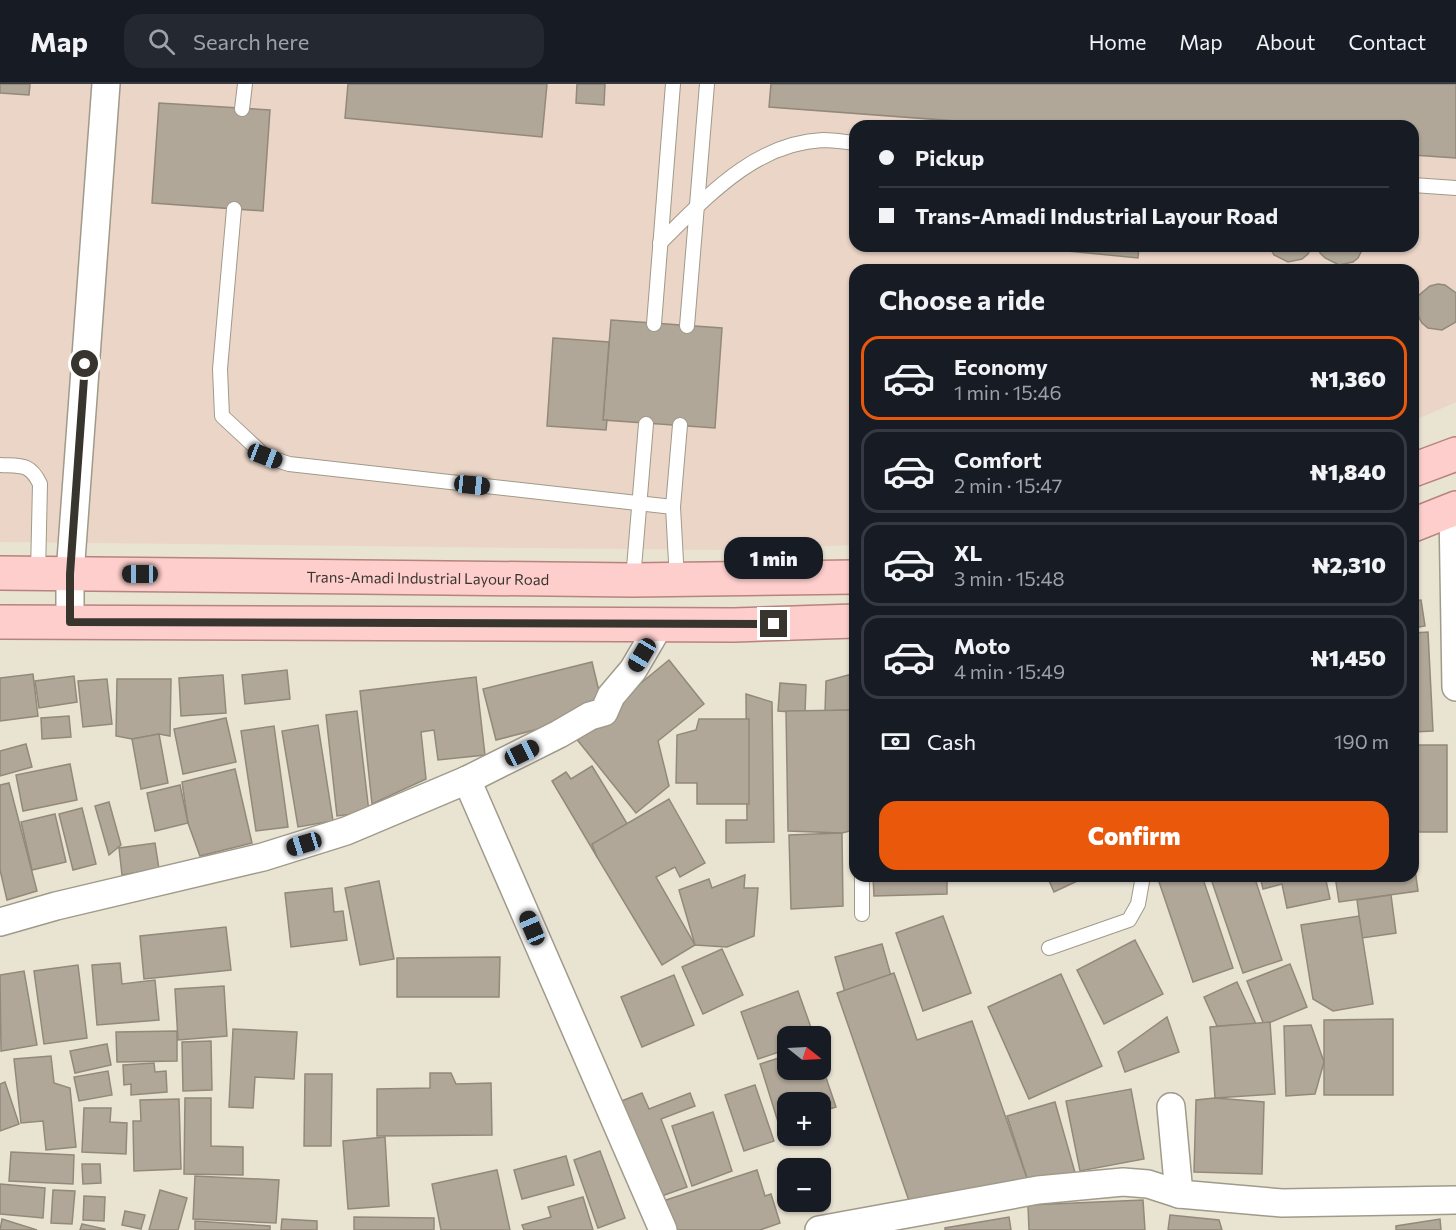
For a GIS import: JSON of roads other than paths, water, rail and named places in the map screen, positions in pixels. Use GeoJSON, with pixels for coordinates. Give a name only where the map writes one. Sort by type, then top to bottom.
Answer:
{"type":"FeatureCollection","features":[{"type":"Feature","properties":{"kind":"main road"},"geometry":{"type":"LineString","coordinates":[[1419,469],[1456,454]]}},
{"type":"Feature","properties":{"kind":"main road"},"geometry":{"type":"LineString","coordinates":[[1419,523],[1455,509]]}},
{"type":"Feature","properties":{"kind":"main road","name":"Trans-Amadi Industrial Layour Road"},"geometry":{"type":"LineString","coordinates":[[0,573],[633,580],[849,577]]}},
{"type":"Feature","properties":{"kind":"main road"},"geometry":{"type":"LineString","coordinates":[[0,622],[660,624],[849,621]]}},
{"type":"Feature","properties":{"kind":"street"},"geometry":{"type":"LineString","coordinates":[[70,622],[70,574],[106,84]]}},
{"type":"Feature","properties":{"kind":"street"},"geometry":{"type":"LineString","coordinates":[[1455,509],[1456,687]]}},
{"type":"Feature","properties":{"kind":"street"},"geometry":{"type":"LineString","coordinates":[[0,922],[56,906],[262,857],[346,831],[467,780],[559,735],[590,716],[604,712],[611,696],[633,670],[660,624]]}},
{"type":"Feature","properties":{"kind":"street"},"geometry":{"type":"LineString","coordinates":[[467,780],[663,1230]]}},
{"type":"Feature","properties":{"kind":"street"},"geometry":{"type":"LineString","coordinates":[[1171,1107],[1179,1194]]}},
{"type":"Feature","properties":{"kind":"street"},"geometry":{"type":"LineString","coordinates":[[819,1230],[858,1221],[1049,1189],[1122,1182],[1148,1184],[1179,1194],[1281,1203],[1456,1200]]}},
{"type":"Feature","properties":{"kind":"lane"},"geometry":{"type":"LineString","coordinates":[[242,109],[244,84]]}},
{"type":"Feature","properties":{"kind":"lane"},"geometry":{"type":"LineString","coordinates":[[654,324],[673,84]]}},
{"type":"Feature","properties":{"kind":"lane"},"geometry":{"type":"LineString","coordinates":[[687,326],[707,84]]}},
{"type":"Feature","properties":{"kind":"lane"},"geometry":{"type":"LineString","coordinates":[[660,243],[732,175],[770,152],[796,144],[824,140],[849,142]]}},
{"type":"Feature","properties":{"kind":"lane"},"geometry":{"type":"LineString","coordinates":[[1419,185],[1456,188]]}},
{"type":"Feature","properties":{"kind":"lane"},"geometry":{"type":"LineString","coordinates":[[234,209],[220,369],[222,416],[265,456],[289,464],[673,507]]}},
{"type":"Feature","properties":{"kind":"lane"},"geometry":{"type":"LineString","coordinates":[[633,580],[646,423]]}},
{"type":"Feature","properties":{"kind":"lane"},"geometry":{"type":"LineString","coordinates":[[677,580],[673,507],[680,425]]}},
{"type":"Feature","properties":{"kind":"lane"},"geometry":{"type":"LineString","coordinates":[[0,465],[26,466],[35,474],[40,484],[38,573]]}},
{"type":"Feature","properties":{"kind":"lane"},"geometry":{"type":"LineString","coordinates":[[862,882],[862,914]]}},
{"type":"Feature","properties":{"kind":"lane"},"geometry":{"type":"LineString","coordinates":[[1049,948],[1129,920],[1138,904],[1142,882]]}}]}
